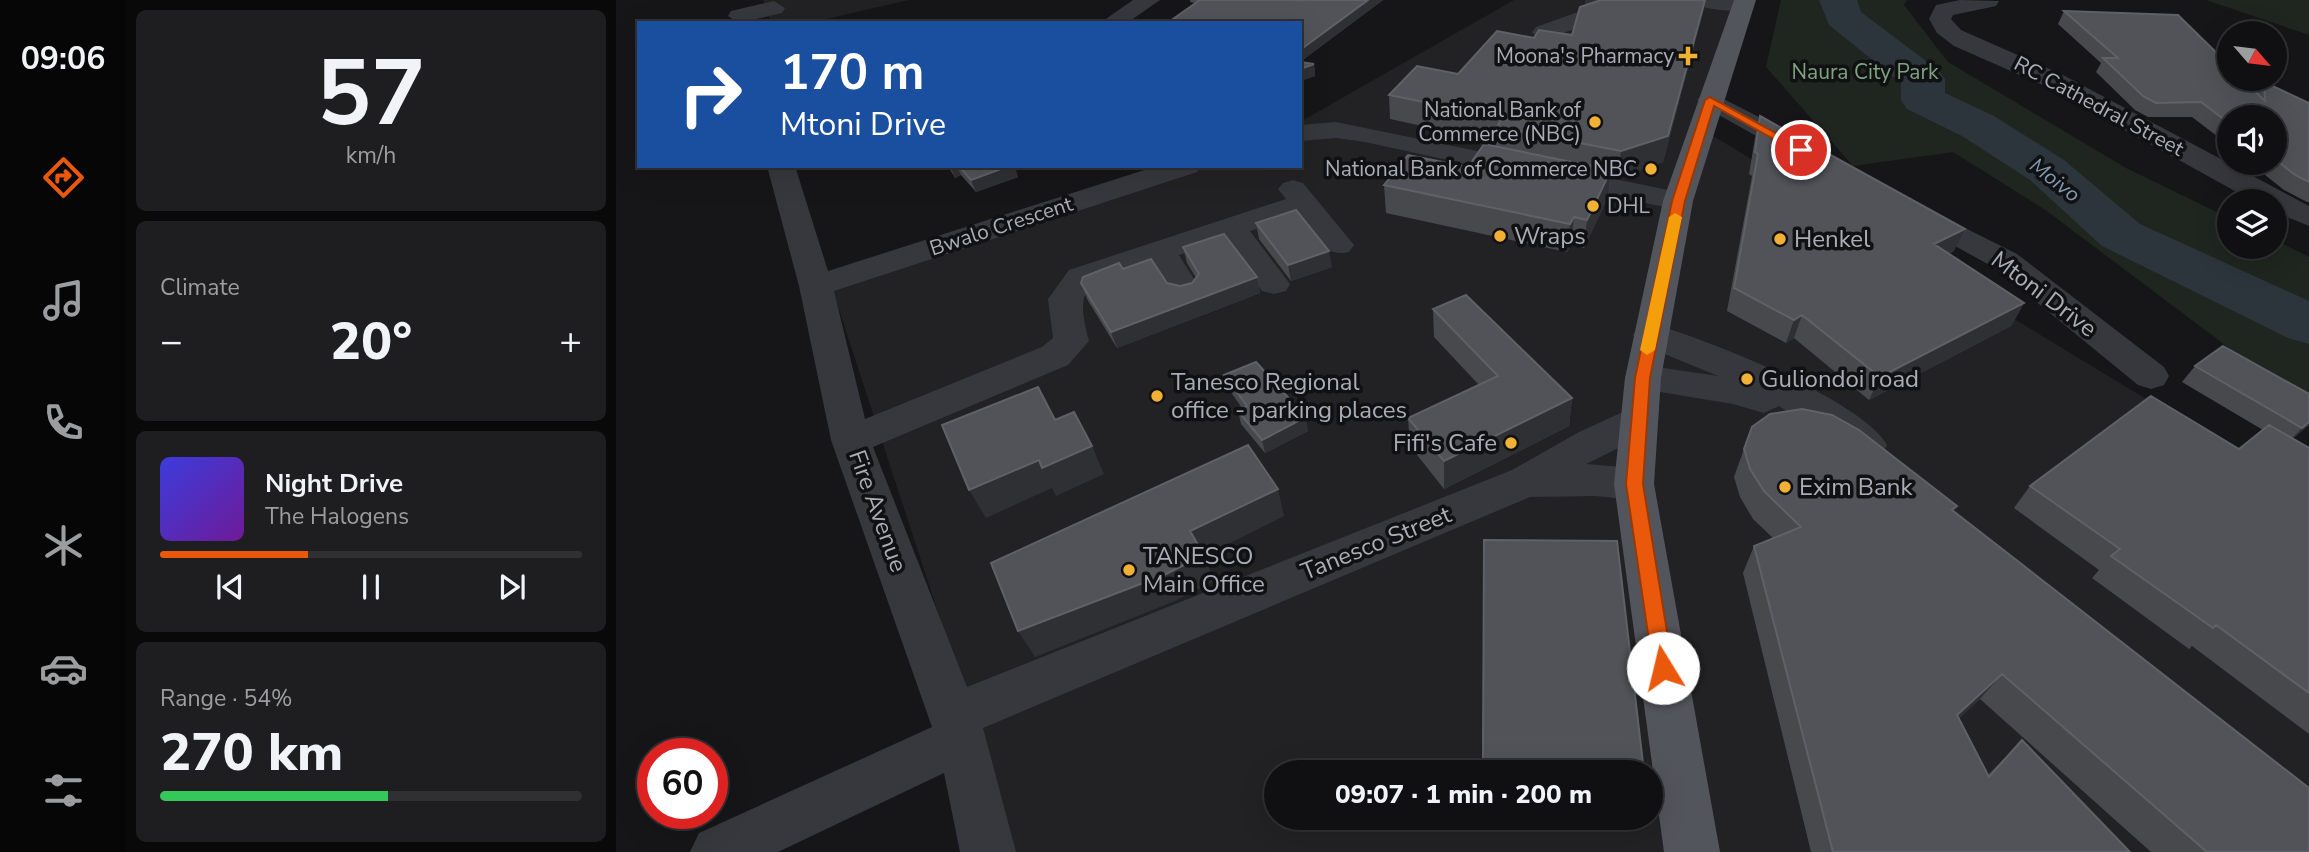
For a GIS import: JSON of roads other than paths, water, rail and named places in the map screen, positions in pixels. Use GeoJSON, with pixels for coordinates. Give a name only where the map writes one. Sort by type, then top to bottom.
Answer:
{"type":"FeatureCollection","features":[{"type":"Feature","properties":{"kind":"main road"},"geometry":{"type":"LineString","coordinates":[[1692,852],[1634,484],[1643,378],[1678,201],[1744,3]]}},
{"type":"Feature","properties":{"kind":"street"},"geometry":{"type":"LineString","coordinates":[[1114,21],[1149,0]]}},
{"type":"Feature","properties":{"kind":"street"},"geometry":{"type":"LineString","coordinates":[[1544,32],[1633,0]]}},
{"type":"Feature","properties":{"kind":"street"},"geometry":{"type":"LineString","coordinates":[[1700,0],[1744,3]]}},
{"type":"Feature","properties":{"kind":"street","name":"RC Cathedral Street"},"geometry":{"type":"LineString","coordinates":[[1988,1],[1944,10],[1940,19],[1944,28],[1964,40],[2050,78],[2309,217]]}},
{"type":"Feature","properties":{"kind":"street"},"geometry":{"type":"LineString","coordinates":[[738,13],[774,8]]}},
{"type":"Feature","properties":{"kind":"street"},"geometry":{"type":"LineString","coordinates":[[1710,100],[1829,164]]}},
{"type":"Feature","properties":{"kind":"street"},"geometry":{"type":"LineString","coordinates":[[1302,133],[1336,131],[1365,134],[1678,201]]}},
{"type":"Feature","properties":{"kind":"street","name":"Fire Avenue"},"geometry":{"type":"LineString","coordinates":[[782,168],[816,286],[851,440],[958,728],[988,852]]}},
{"type":"Feature","properties":{"kind":"street","name":"Bwalo Crescent"},"geometry":{"type":"LineString","coordinates":[[816,286],[1181,168]]}},
{"type":"Feature","properties":{"kind":"street"},"geometry":{"type":"LineString","coordinates":[[851,440],[1055,356],[1071,341],[1062,301],[1067,290],[1081,277],[1230,226],[1298,196],[1338,245]]}},
{"type":"Feature","properties":{"kind":"street","name":"Mtoni Drive"},"geometry":{"type":"LineString","coordinates":[[1888,197],[2006,261],[2151,376]]}},
{"type":"Feature","properties":{"kind":"street"},"geometry":{"type":"LineString","coordinates":[[1230,226],[1274,284]]}},
{"type":"Feature","properties":{"kind":"street"},"geometry":{"type":"LineString","coordinates":[[1161,251],[1184,290]]}},
{"type":"Feature","properties":{"kind":"street"},"geometry":{"type":"LineString","coordinates":[[1650,335],[1738,369],[1802,398],[1902,472]]}},
{"type":"Feature","properties":{"kind":"street"},"geometry":{"type":"LineString","coordinates":[[1643,378],[1733,391],[1795,409],[1848,430]]}},
{"type":"Feature","properties":{"kind":"street"},"geometry":{"type":"LineString","coordinates":[[1526,481],[1593,442],[1639,421]]}},
{"type":"Feature","properties":{"kind":"street"},"geometry":{"type":"LineString","coordinates":[[1526,481],[1595,480],[1634,484]]}},
{"type":"Feature","properties":{"kind":"street","name":"Tanesco Street"},"geometry":{"type":"LineString","coordinates":[[718,852],[958,728],[1526,481]]}},
{"type":"Feature","properties":{"kind":"waterway","name":"Moivo"},"geometry":{"type":"LineString","coordinates":[[1838,0],[1843,17],[1923,79],[1923,100],[1978,126],[2047,170],[2121,235],[2309,324]]}},
{"type":"Feature","properties":{"kind":"place","name":"Moona's Pharmacy"},"geometry":{"type":"Point","coordinates":[1688,56]}},
{"type":"Feature","properties":{"kind":"place","name":"National Bank of Commerce (NBC)"},"geometry":{"type":"Point","coordinates":[1595,122]}},
{"type":"Feature","properties":{"kind":"place","name":"National Bank of Commerce NBC"},"geometry":{"type":"Point","coordinates":[1651,169]}},
{"type":"Feature","properties":{"kind":"place","name":"DHL"},"geometry":{"type":"Point","coordinates":[1593,206]}},
{"type":"Feature","properties":{"kind":"place","name":"Wraps"},"geometry":{"type":"Point","coordinates":[1500,236]}},
{"type":"Feature","properties":{"kind":"place","name":"Henkel"},"geometry":{"type":"Point","coordinates":[1780,239]}},
{"type":"Feature","properties":{"kind":"place","name":"Guliondoi road"},"geometry":{"type":"Point","coordinates":[1747,379]}},
{"type":"Feature","properties":{"kind":"place","name":"Tanesco Regional office - parking places"},"geometry":{"type":"Point","coordinates":[1157,396]}},
{"type":"Feature","properties":{"kind":"place","name":"Fifi's Cafe"},"geometry":{"type":"Point","coordinates":[1511,443]}},
{"type":"Feature","properties":{"kind":"place","name":"Exim Bank"},"geometry":{"type":"Point","coordinates":[1785,487]}},
{"type":"Feature","properties":{"kind":"place","name":"TANESCO Main Office"},"geometry":{"type":"Point","coordinates":[1129,570]}},
{"type":"Feature","properties":{"kind":"park label","name":"Naura City Park"},"geometry":{"type":"Point","coordinates":[1865,72]}}]}
